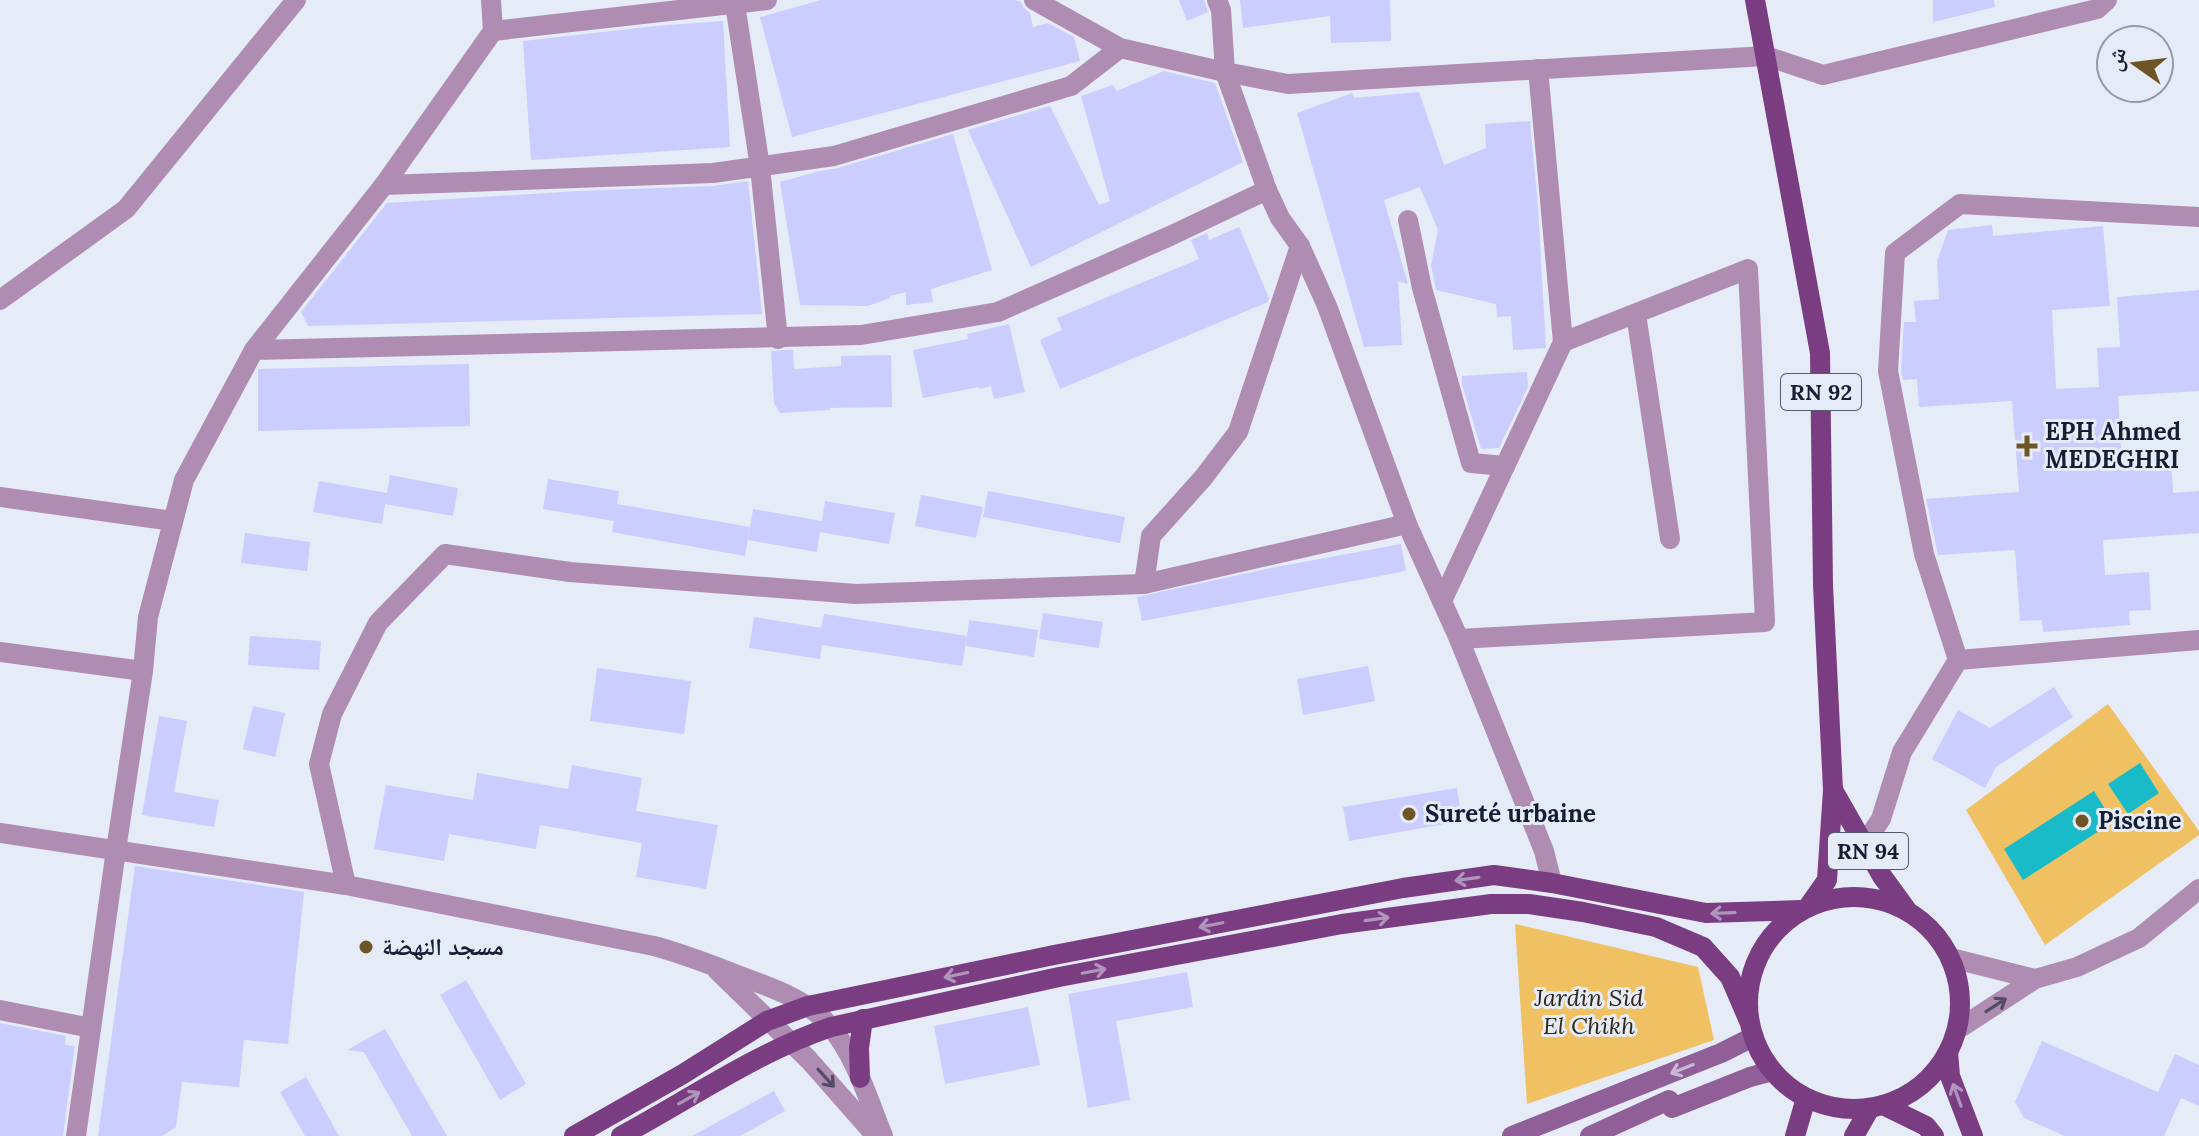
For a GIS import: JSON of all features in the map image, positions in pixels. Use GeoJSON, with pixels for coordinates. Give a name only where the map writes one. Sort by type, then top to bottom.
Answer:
{"type":"FeatureCollection","features":[{"type":"Feature","properties":{"kind":"main road","name":"RN 92"},"geometry":{"type":"LineString","coordinates":[[1755,0],[1820,353],[1823,585],[1833,790]]}},
{"type":"Feature","properties":{"kind":"main road","name":"RN 94"},"geometry":{"type":"LineString","coordinates":[[1833,790],[1882,876],[1907,910]]}},
{"type":"Feature","properties":{"kind":"main road","name":"RN 94"},"geometry":{"type":"LineString","coordinates":[[1804,908],[1827,880],[1833,790]]}},
{"type":"Feature","properties":{"kind":"main road"},"geometry":{"type":"LineString","coordinates":[[575,1136],[767,1021],[808,1006],[1337,900],[1494,875],[1706,913],[1804,908],[1841,897],[1875,898],[1907,910],[1933,931],[1951,958],[1958,982],[1960,1006],[1957,1030],[1937,1070],[1921,1086],[1903,1097],[1876,1107],[1837,1108],[1806,1098],[1772,1071],[1761,1055],[1730,977],[1703,947],[1656,927],[1583,912],[1529,904],[1491,904],[1342,924],[1059,977],[831,1027],[790,1042],[652,1128],[621,1136]]}},
{"type":"Feature","properties":{"kind":"main road"},"geometry":{"type":"LineString","coordinates":[[1337,900],[1342,924]]}},
{"type":"Feature","properties":{"kind":"main road"},"geometry":{"type":"LineString","coordinates":[[1751,1029],[1749,988],[1758,957],[1776,931],[1804,908]]}},
{"type":"Feature","properties":{"kind":"main road"},"geometry":{"type":"LineString","coordinates":[[1054,955],[1059,977]]}},
{"type":"Feature","properties":{"kind":"main road"},"geometry":{"type":"LineString","coordinates":[[860,1078],[859,1048],[863,1019]]}},
{"type":"Feature","properties":{"kind":"main road"},"geometry":{"type":"LineString","coordinates":[[1512,1136],[1721,1053],[1751,1029]]}},
{"type":"Feature","properties":{"kind":"main road"},"geometry":{"type":"LineString","coordinates":[[1948,1052],[1950,1076],[1973,1136]]}},
{"type":"Feature","properties":{"kind":"main road"},"geometry":{"type":"LineString","coordinates":[[1590,1136],[1669,1100],[1672,1108],[1772,1071]]}},
{"type":"Feature","properties":{"kind":"main road"},"geometry":{"type":"LineString","coordinates":[[1795,1136],[1806,1098]]}},
{"type":"Feature","properties":{"kind":"main road"},"geometry":{"type":"LineString","coordinates":[[1854,1136],[1876,1107]]}},
{"type":"Feature","properties":{"kind":"main road"},"geometry":{"type":"LineString","coordinates":[[1876,1107],[1926,1126],[1934,1136]]}},
{"type":"Feature","properties":{"kind":"street"},"geometry":{"type":"LineString","coordinates":[[0,300],[126,209],[296,0]]}},
{"type":"Feature","properties":{"kind":"street"},"geometry":{"type":"LineString","coordinates":[[76,1136],[143,671],[148,617],[184,480],[254,350],[384,185],[493,31],[491,0]]}},
{"type":"Feature","properties":{"kind":"street"},"geometry":{"type":"LineString","coordinates":[[493,31],[767,0]]}},
{"type":"Feature","properties":{"kind":"street"},"geometry":{"type":"LineString","coordinates":[[1034,0],[1120,48],[1288,84],[1766,56],[1823,75],[2097,9],[2107,0]]}},
{"type":"Feature","properties":{"kind":"street"},"geometry":{"type":"LineString","coordinates":[[1217,0],[1221,10],[1225,72],[1267,190],[1280,218],[1300,246],[1327,306],[1407,524],[1459,639],[1544,851],[1552,883]]}},
{"type":"Feature","properties":{"kind":"street"},"geometry":{"type":"LineString","coordinates":[[735,4],[760,167],[778,339]]}},
{"type":"Feature","properties":{"kind":"street"},"geometry":{"type":"LineString","coordinates":[[384,185],[713,173],[834,156],[1071,86],[1120,48]]}},
{"type":"Feature","properties":{"kind":"street"},"geometry":{"type":"LineString","coordinates":[[1442,601],[1563,342],[1538,69]]}},
{"type":"Feature","properties":{"kind":"street"},"geometry":{"type":"LineString","coordinates":[[254,350],[861,335],[998,312],[1267,190]]}},
{"type":"Feature","properties":{"kind":"street"},"geometry":{"type":"LineString","coordinates":[[1864,844],[1881,819],[1902,752],[1958,660],[1924,554],[1888,371],[1895,253],[1960,204],[2199,217]]}},
{"type":"Feature","properties":{"kind":"street"},"geometry":{"type":"LineString","coordinates":[[1408,220],[1422,288],[1471,463],[1505,466]]}},
{"type":"Feature","properties":{"kind":"street"},"geometry":{"type":"LineString","coordinates":[[1144,584],[1151,536],[1203,478],[1238,432],[1300,246]]}},
{"type":"Feature","properties":{"kind":"street"},"geometry":{"type":"LineString","coordinates":[[1459,639],[1765,622],[1748,269],[1563,342]]}},
{"type":"Feature","properties":{"kind":"street"},"geometry":{"type":"LineString","coordinates":[[1636,314],[1670,539]]}},
{"type":"Feature","properties":{"kind":"street"},"geometry":{"type":"LineString","coordinates":[[0,497],[173,521]]}},
{"type":"Feature","properties":{"kind":"street"},"geometry":{"type":"LineString","coordinates":[[346,885],[319,764],[332,714],[378,623],[445,554],[570,572],[856,594],[1144,584],[1407,524]]}},
{"type":"Feature","properties":{"kind":"street"},"geometry":{"type":"LineString","coordinates":[[1958,660],[2199,640]]}},
{"type":"Feature","properties":{"kind":"street"},"geometry":{"type":"LineString","coordinates":[[0,652],[143,671]]}},
{"type":"Feature","properties":{"kind":"street"},"geometry":{"type":"LineString","coordinates":[[0,833],[346,885],[684,954],[784,993],[808,1006],[831,1027],[860,1078],[883,1136]]}},
{"type":"Feature","properties":{"kind":"street"},"geometry":{"type":"LineString","coordinates":[[1957,1030],[2035,979],[2077,967],[2139,938],[2199,889]]}},
{"type":"Feature","properties":{"kind":"street"},"geometry":{"type":"LineString","coordinates":[[1951,958],[2035,979]]}},
{"type":"Feature","properties":{"kind":"street"},"geometry":{"type":"LineString","coordinates":[[711,964],[828,1080],[876,1136]]}},
{"type":"Feature","properties":{"kind":"street"},"geometry":{"type":"LineString","coordinates":[[0,1010],[91,1028]]}},
{"type":"Feature","properties":{"kind":"street"},"geometry":{"type":"LineString","coordinates":[[643,1097],[650,1107],[652,1128]]}},
{"type":"Feature","properties":{"kind":"green space","name":"Piscine"},"geometry":{"type":"Polygon","coordinates":[[[2108,704],[2199,835],[2045,945],[1966,810],[2108,704]]]}},
{"type":"Feature","properties":{"kind":"green space","name":"Jardin Sid El Chikh"},"geometry":{"type":"Polygon","coordinates":[[[1515,924],[1698,967],[1714,1040],[1527,1104],[1515,924]]]}},
{"type":"Feature","properties":{"kind":"water"},"geometry":{"type":"Polygon","coordinates":[[[2140,763],[2159,793],[2128,814],[2108,784],[2140,763]]]}},
{"type":"Feature","properties":{"kind":"water"},"geometry":{"type":"Polygon","coordinates":[[[2094,791],[2113,822],[2023,880],[2004,849],[2094,791]]]}},
{"type":"Feature","properties":{"kind":"building"},"geometry":{"type":"Polygon","coordinates":[[[821,0],[1015,0],[1021,2],[1030,13],[1033,27],[1048,23],[1074,37],[1080,61],[792,137],[760,17],[821,0]]]}},
{"type":"Feature","properties":{"kind":"building"},"geometry":{"type":"Polygon","coordinates":[[[1179,0],[1204,0],[1208,12],[1187,21],[1179,0]]]}},
{"type":"Feature","properties":{"kind":"building"},"geometry":{"type":"Polygon","coordinates":[[[1240,0],[1390,0],[1391,41],[1331,43],[1330,16],[1243,28],[1240,0]]]}},
{"type":"Feature","properties":{"kind":"building"},"geometry":{"type":"Polygon","coordinates":[[[1933,0],[1994,0],[1995,7],[1933,22],[1933,0]]]}},
{"type":"Feature","properties":{"kind":"building"},"geometry":{"type":"Polygon","coordinates":[[[723,21],[730,147],[531,160],[523,41],[723,21]]]}},
{"type":"Feature","properties":{"kind":"building"},"geometry":{"type":"Polygon","coordinates":[[[1164,71],[1215,83],[1243,162],[1031,267],[968,130],[1050,106],[1099,205],[1110,201],[1081,96],[1113,85],[1117,91],[1164,71]]]}},
{"type":"Feature","properties":{"kind":"building"},"geometry":{"type":"Polygon","coordinates":[[[1419,92],[1444,165],[1486,148],[1485,124],[1530,121],[1546,348],[1513,350],[1511,316],[1497,317],[1496,304],[1436,290],[1431,265],[1438,230],[1420,187],[1384,200],[1408,284],[1398,281],[1402,345],[1364,347],[1297,113],[1352,93],[1354,98],[1419,92]]]}},
{"type":"Feature","properties":{"kind":"building"},"geometry":{"type":"Polygon","coordinates":[[[953,134],[992,270],[931,289],[933,302],[906,305],[906,292],[868,306],[800,305],[780,182],[953,134]]]}},
{"type":"Feature","properties":{"kind":"building"},"geometry":{"type":"Polygon","coordinates":[[[748,181],[762,314],[308,326],[301,312],[387,203],[713,186],[748,181]]]}},
{"type":"Feature","properties":{"kind":"building"},"geometry":{"type":"Polygon","coordinates":[[[1992,225],[1993,236],[2103,226],[2110,306],[2052,310],[2056,389],[2099,387],[2097,348],[2120,347],[2117,297],[2199,290],[2199,391],[2118,396],[2122,463],[2171,460],[2173,493],[2199,491],[2199,533],[2103,540],[2105,575],[2149,572],[2151,610],[2129,611],[2130,625],[2043,632],[2042,620],[2020,621],[2015,550],[1938,555],[1926,499],[2019,492],[2012,401],[1919,407],[1917,379],[1903,380],[1901,370],[1904,322],[1916,322],[1914,301],[1939,299],[1937,261],[1948,230],[1992,225]]]}},
{"type":"Feature","properties":{"kind":"building"},"geometry":{"type":"Polygon","coordinates":[[[1239,227],[1268,302],[1060,389],[1040,340],[1062,330],[1057,318],[1199,259],[1191,240],[1207,233],[1209,240],[1239,227]]]}},
{"type":"Feature","properties":{"kind":"building"},"geometry":{"type":"Polygon","coordinates":[[[1009,324],[1025,392],[994,399],[991,386],[923,398],[913,350],[968,339],[967,334],[1009,324]]]}},
{"type":"Feature","properties":{"kind":"building"},"geometry":{"type":"Polygon","coordinates":[[[793,350],[794,369],[841,366],[841,356],[891,355],[892,407],[780,413],[774,403],[771,351],[793,350]]]}},
{"type":"Feature","properties":{"kind":"building"},"geometry":{"type":"Polygon","coordinates":[[[469,364],[470,426],[258,431],[258,369],[469,364]]]}},
{"type":"Feature","properties":{"kind":"building"},"geometry":{"type":"Polygon","coordinates":[[[1527,372],[1528,387],[1499,448],[1481,449],[1462,376],[1527,372]]]}},
{"type":"Feature","properties":{"kind":"building"},"geometry":{"type":"Polygon","coordinates":[[[390,475],[458,488],[453,516],[385,504],[382,524],[313,512],[319,481],[387,493],[390,475]]]}},
{"type":"Feature","properties":{"kind":"building"},"geometry":{"type":"Polygon","coordinates":[[[548,479],[619,491],[617,504],[750,527],[745,556],[612,532],[614,521],[543,509],[548,479]]]}},
{"type":"Feature","properties":{"kind":"building"},"geometry":{"type":"Polygon","coordinates":[[[988,491],[1125,517],[1120,543],[983,517],[988,491]]]}},
{"type":"Feature","properties":{"kind":"building"},"geometry":{"type":"Polygon","coordinates":[[[921,495],[983,507],[976,538],[915,526],[921,495]]]}},
{"type":"Feature","properties":{"kind":"building"},"geometry":{"type":"Polygon","coordinates":[[[825,501],[895,513],[889,544],[820,532],[817,552],[748,540],[753,509],[822,521],[825,501]]]}},
{"type":"Feature","properties":{"kind":"building"},"geometry":{"type":"Polygon","coordinates":[[[245,533],[310,542],[307,571],[241,563],[245,533]]]}},
{"type":"Feature","properties":{"kind":"building"},"geometry":{"type":"Polygon","coordinates":[[[1401,544],[1406,571],[1142,621],[1137,597],[1401,544]]]}},
{"type":"Feature","properties":{"kind":"building"},"geometry":{"type":"Polygon","coordinates":[[[1043,613],[1103,622],[1099,648],[1039,639],[1043,613]]]}},
{"type":"Feature","properties":{"kind":"building"},"geometry":{"type":"Polygon","coordinates":[[[824,614],[967,636],[962,666],[822,645],[820,659],[749,648],[754,617],[821,628],[824,614]]]}},
{"type":"Feature","properties":{"kind":"building"},"geometry":{"type":"Polygon","coordinates":[[[969,620],[1038,630],[1034,657],[966,646],[969,620]]]}},
{"type":"Feature","properties":{"kind":"building"},"geometry":{"type":"Polygon","coordinates":[[[250,636],[321,641],[319,670],[248,665],[250,636]]]}},
{"type":"Feature","properties":{"kind":"building"},"geometry":{"type":"Polygon","coordinates":[[[1368,666],[1375,701],[1303,715],[1297,679],[1368,666]]]}},
{"type":"Feature","properties":{"kind":"building"},"geometry":{"type":"Polygon","coordinates":[[[597,668],[691,681],[684,734],[590,721],[597,668]]]}},
{"type":"Feature","properties":{"kind":"building"},"geometry":{"type":"Polygon","coordinates":[[[2054,687],[2073,717],[1996,767],[1985,788],[1932,759],[1958,710],[1990,728],[2054,687]]]}},
{"type":"Feature","properties":{"kind":"building"},"geometry":{"type":"Polygon","coordinates":[[[253,706],[285,713],[275,757],[243,749],[253,706]]]}},
{"type":"Feature","properties":{"kind":"building"},"geometry":{"type":"Polygon","coordinates":[[[159,716],[187,721],[174,792],[219,800],[214,827],[142,815],[159,716]]]}},
{"type":"Feature","properties":{"kind":"building"},"geometry":{"type":"Polygon","coordinates":[[[572,765],[642,778],[636,811],[718,825],[706,889],[636,877],[642,843],[540,825],[536,849],[449,834],[444,861],[374,849],[386,785],[473,800],[477,773],[568,789],[572,765]]]}},
{"type":"Feature","properties":{"kind":"building"},"geometry":{"type":"Polygon","coordinates":[[[1457,788],[1462,821],[1349,841],[1343,807],[1457,788]]]}},
{"type":"Feature","properties":{"kind":"building"},"geometry":{"type":"Polygon","coordinates":[[[135,866],[304,892],[288,1044],[244,1040],[239,1087],[182,1082],[176,1127],[162,1136],[98,1136],[135,866]]]}},
{"type":"Feature","properties":{"kind":"building"},"geometry":{"type":"Polygon","coordinates":[[[1187,972],[1193,1007],[1116,1021],[1130,1100],[1088,1108],[1068,994],[1187,972]]]}},
{"type":"Feature","properties":{"kind":"building"},"geometry":{"type":"Polygon","coordinates":[[[466,980],[526,1084],[500,1100],[440,995],[466,980]]]}},
{"type":"Feature","properties":{"kind":"building"},"geometry":{"type":"Polygon","coordinates":[[[1028,1007],[1040,1065],[945,1084],[934,1026],[1028,1007]]]}},
{"type":"Feature","properties":{"kind":"building"},"geometry":{"type":"Polygon","coordinates":[[[0,1023],[66,1036],[65,1045],[75,1046],[63,1136],[0,1136],[0,1023]]]}},
{"type":"Feature","properties":{"kind":"building"},"geometry":{"type":"Polygon","coordinates":[[[385,1029],[447,1136],[412,1136],[364,1052],[347,1050],[385,1029]]]}},
{"type":"Feature","properties":{"kind":"building"},"geometry":{"type":"Polygon","coordinates":[[[2042,1041],[2158,1092],[2175,1054],[2199,1065],[2199,1106],[2181,1098],[2164,1136],[2065,1136],[2024,1118],[2015,1102],[2042,1041]]]}},
{"type":"Feature","properties":{"kind":"building"},"geometry":{"type":"Polygon","coordinates":[[[306,1077],[339,1136],[305,1136],[280,1092],[306,1077]]]}},
{"type":"Feature","properties":{"kind":"building"},"geometry":{"type":"Polygon","coordinates":[[[774,1091],[785,1111],[740,1136],[692,1136],[774,1091]]]}},
{"type":"Feature","properties":{"kind":"place","name":"EPH Ahmed MEDEGHRI"},"geometry":{"type":"Point","coordinates":[2027,446]}},
{"type":"Feature","properties":{"kind":"place","name":"Sureté urbaine"},"geometry":{"type":"Point","coordinates":[1409,814]}},
{"type":"Feature","properties":{"kind":"place","name":"Piscine"},"geometry":{"type":"Point","coordinates":[2082,821]}},
{"type":"Feature","properties":{"kind":"place","name":"مسجد النهضة"},"geometry":{"type":"Point","coordinates":[366,947]}}]}
